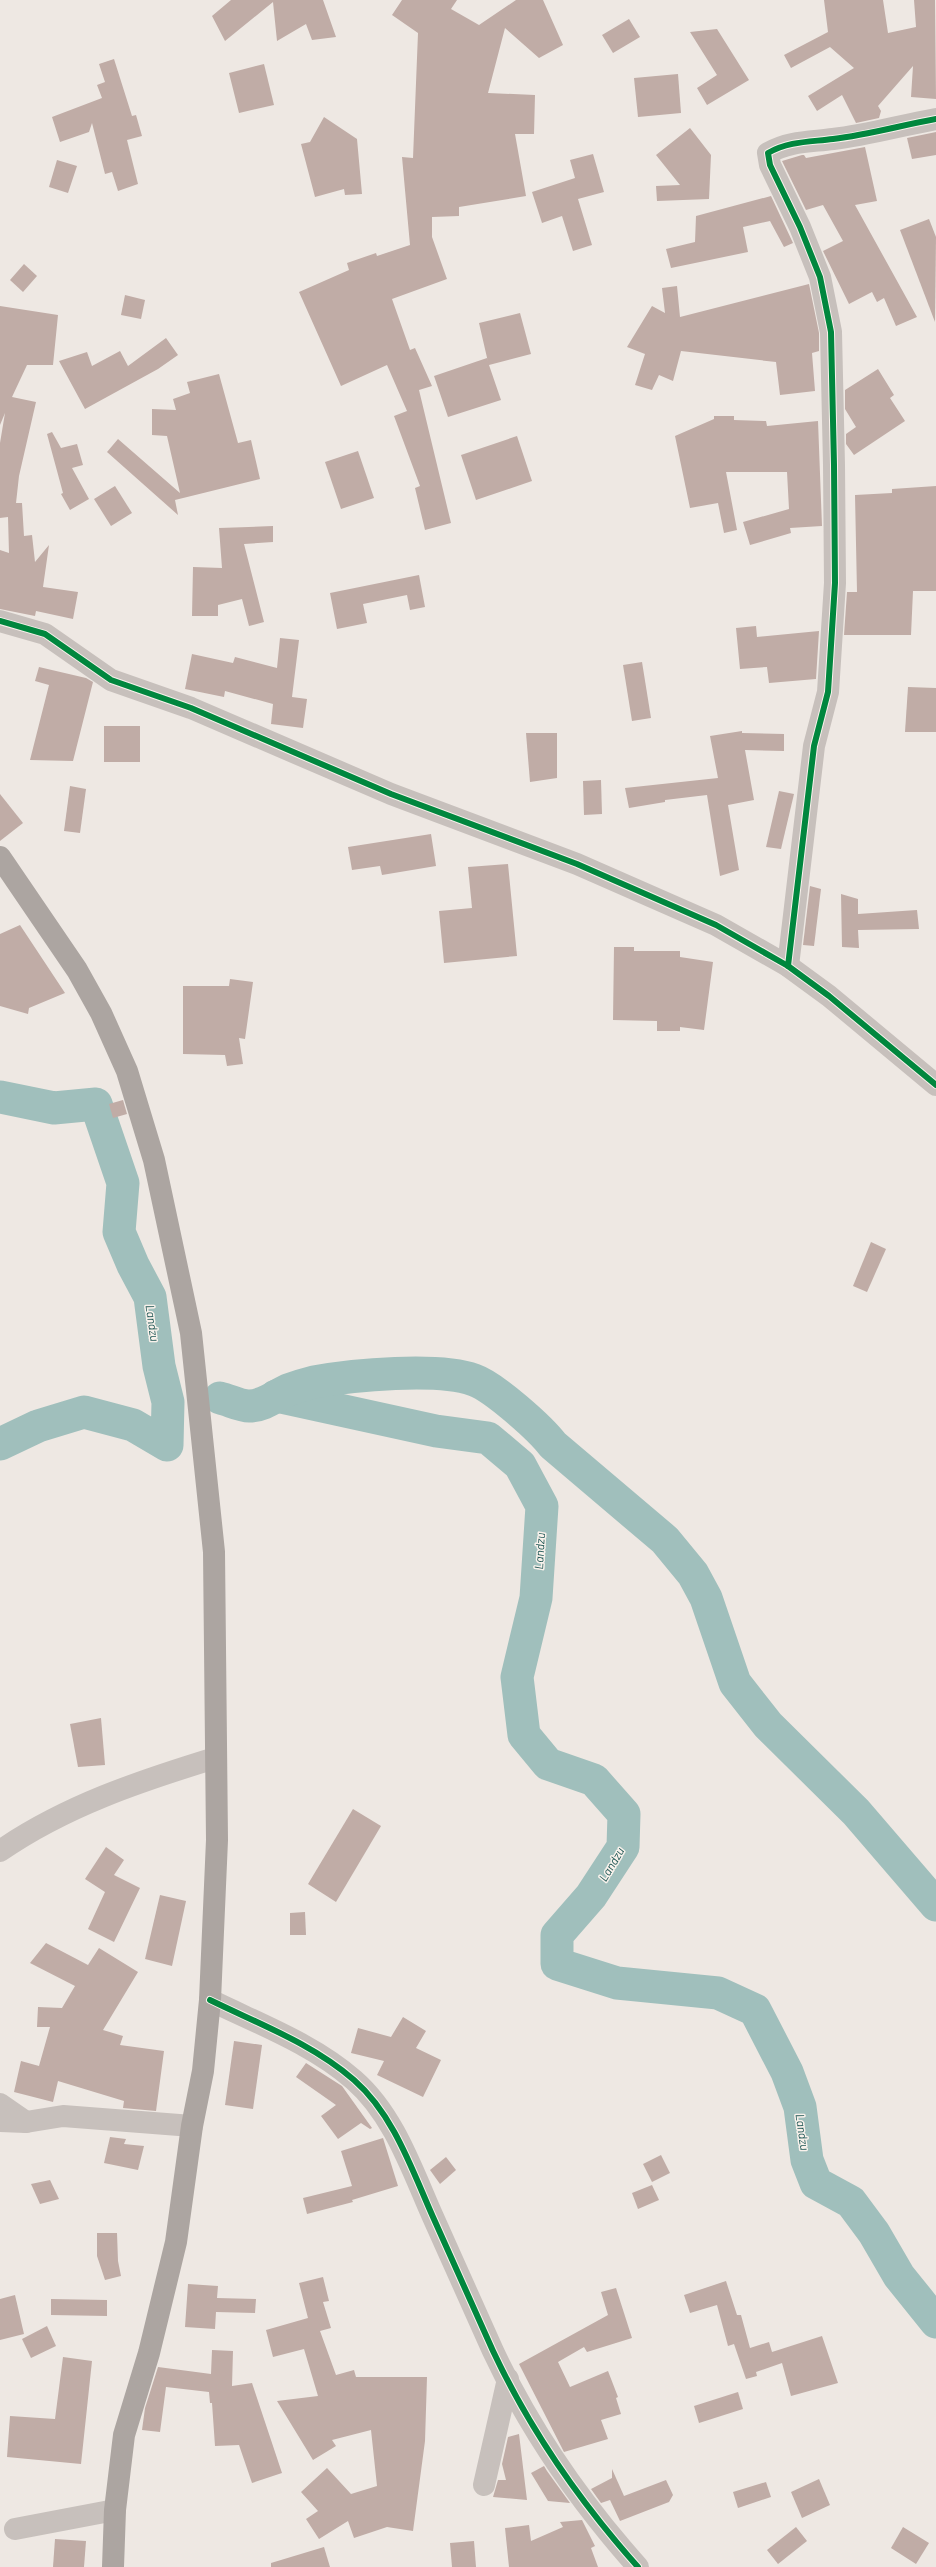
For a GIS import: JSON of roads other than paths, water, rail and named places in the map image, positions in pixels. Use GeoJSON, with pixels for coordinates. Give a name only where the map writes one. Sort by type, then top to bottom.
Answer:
{"type":"FeatureCollection","features":[{"type":"Feature","properties":{"kind":"main road"},"geometry":{"type":"LineString","coordinates":[[0,857],[77,970],[101,1013],[127,1071],[154,1160],[191,1333],[214,1552],[214,1758],[217,1840],[210,2000],[203,2071],[192,2126],[176,2242],[149,2353],[124,2435],[115,2510],[113,2567]]}},
{"type":"Feature","properties":{"kind":"street"},"geometry":{"type":"LineString","coordinates":[[788,966],[814,746],[828,692],[835,583],[831,332],[820,277],[800,227],[770,165],[768,154],[779,147],[811,140],[833,139],[936,119]]}},
{"type":"Feature","properties":{"kind":"street"},"geometry":{"type":"LineString","coordinates":[[0,621],[45,634],[111,680],[191,708],[390,794],[577,864],[716,925],[788,966],[829,996],[936,1085]]}},
{"type":"Feature","properties":{"kind":"street"},"geometry":{"type":"LineString","coordinates":[[0,1851],[68,1812],[138,1782],[214,1758]]}},
{"type":"Feature","properties":{"kind":"street"},"geometry":{"type":"LineString","coordinates":[[210,2000],[302,2044],[355,2081],[380,2111],[403,2148],[508,2379],[532,2426],[574,2489],[638,2567]]}},
{"type":"Feature","properties":{"kind":"street"},"geometry":{"type":"LineString","coordinates":[[0,2104],[26,2122]]}},
{"type":"Feature","properties":{"kind":"street"},"geometry":{"type":"LineString","coordinates":[[0,2121],[26,2122],[63,2116],[192,2126]]}},
{"type":"Feature","properties":{"kind":"street"},"geometry":{"type":"LineString","coordinates":[[484,2485],[508,2379]]}},
{"type":"Feature","properties":{"kind":"street"},"geometry":{"type":"LineString","coordinates":[[15,2529],[115,2510]]}},
{"type":"Feature","properties":{"kind":"waterway","name":"Landzu"},"geometry":{"type":"LineString","coordinates":[[0,1097],[54,1108],[96,1104],[123,1183],[119,1232],[133,1265],[150,1297],[159,1366],[168,1402],[167,1445],[133,1425],[84,1412],[38,1426],[0,1444]]}},
{"type":"Feature","properties":{"kind":"waterway","name":"Landzu"},"geometry":{"type":"LineString","coordinates":[[220,1398],[242,1405],[254,1406],[265,1403],[288,1390],[314,1382],[372,1375],[418,1373],[458,1376],[474,1380],[493,1391],[528,1419],[553,1445],[665,1540],[693,1574],[706,1598],[735,1683],[768,1725],[856,1812],[936,1905]]}},
{"type":"Feature","properties":{"kind":"waterway","name":"Landzu"},"geometry":{"type":"LineString","coordinates":[[276,1396],[436,1431],[488,1438],[520,1465],[542,1506],[536,1598],[517,1677],[524,1735],[548,1764],[594,1780],[624,1814],[623,1847],[591,1896],[557,1935],[557,1964],[617,1983],[718,1993],[755,2010],[787,2072],[800,2107],[807,2160],[816,2183],[851,2202],[874,2233],[899,2276],[936,2322]]}}]}
